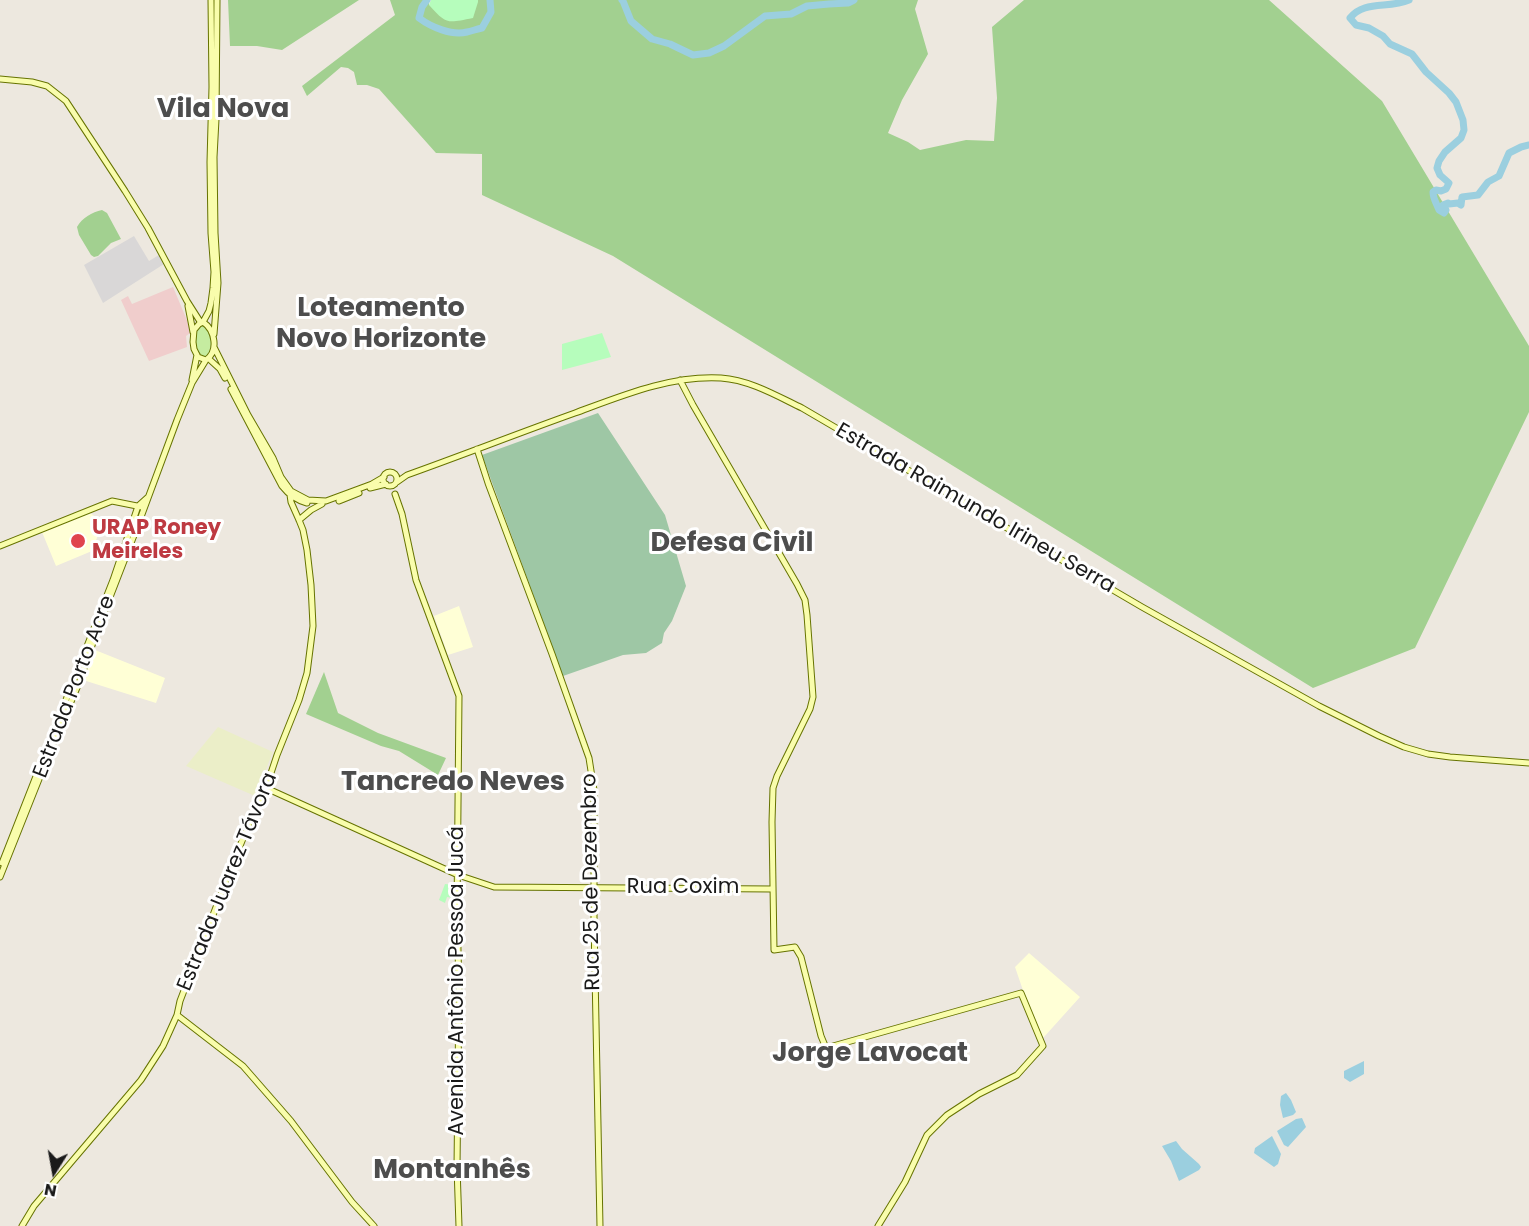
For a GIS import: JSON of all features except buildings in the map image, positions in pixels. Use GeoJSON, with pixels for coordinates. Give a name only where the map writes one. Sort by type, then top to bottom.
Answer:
{"type":"FeatureCollection","features":[{"type":"Feature","properties":{"kind":"street"},"geometry":{"type":"LineString","coordinates":[[193,334],[202,323],[211,303],[214,272],[210,162],[211,0]]}},
{"type":"Feature","properties":{"kind":"street"},"geometry":{"type":"LineString","coordinates":[[214,344],[218,283],[214,157],[217,0]]}},
{"type":"Feature","properties":{"kind":"street"},"geometry":{"type":"LineString","coordinates":[[0,79],[47,86],[66,101],[148,228],[187,301],[202,323],[209,328],[214,344],[282,486],[290,495],[301,501],[322,504],[336,502],[372,487],[386,484],[392,486],[397,482],[395,474]]}},
{"type":"Feature","properties":{"kind":"street"},"geometry":{"type":"LineString","coordinates":[[187,301],[193,345],[197,355],[218,366],[224,374],[238,405],[288,488],[312,501],[322,501],[334,499],[372,484],[390,472],[407,476]]}},
{"type":"Feature","properties":{"kind":"street","name":"Estrada Porto Acre"},"geometry":{"type":"LineString","coordinates":[[192,383],[212,355],[214,344]]}},
{"type":"Feature","properties":{"kind":"street","name":"Estrada Porto Acre"},"geometry":{"type":"LineString","coordinates":[[0,867],[133,524],[149,496],[192,383],[197,355]]}},
{"type":"Feature","properties":{"kind":"street","name":"Estrada Raimundo Irineu Serra"},"geometry":{"type":"LineString","coordinates":[[397,482],[477,449],[628,394],[680,380],[714,378],[739,381],[802,408],[1142,608],[1319,706],[1389,740],[1404,747],[1450,758],[1529,763]]}},
{"type":"Feature","properties":{"kind":"street"},"geometry":{"type":"LineString","coordinates":[[680,380],[797,584],[806,606],[813,703],[773,788],[774,950],[795,947],[801,957],[826,1048],[1021,993],[1043,1046],[1017,1075],[980,1094],[947,1115],[927,1135],[905,1182],[878,1226]]}},
{"type":"Feature","properties":{"kind":"street","name":"Rua 25 de Dezembro"},"geometry":{"type":"LineString","coordinates":[[477,449],[589,758],[594,790],[596,1097],[600,1226]]}},
{"type":"Feature","properties":{"kind":"street"},"geometry":{"type":"LineString","coordinates":[[384,477],[386,484]]}},
{"type":"Feature","properties":{"kind":"street","name":"Avenida Antônio Pessoa Jucá"},"geometry":{"type":"LineString","coordinates":[[395,494],[402,514],[417,580],[459,696],[457,1167],[459,1226]]}},
{"type":"Feature","properties":{"kind":"street","name":"Estrada Juarez Távora"},"geometry":{"type":"LineString","coordinates":[[22,1226],[34,1206],[141,1080],[163,1046],[177,1015],[180,1001],[219,897],[266,788],[303,688],[312,645],[311,585],[307,550],[290,495]]}},
{"type":"Feature","properties":{"kind":"street"},"geometry":{"type":"LineString","coordinates":[[0,546],[112,501],[140,510]]}},
{"type":"Feature","properties":{"kind":"street"},"geometry":{"type":"LineString","coordinates":[[299,520],[322,504]]}},
{"type":"Feature","properties":{"kind":"street","name":"Estrada Porto Acre"},"geometry":{"type":"LineString","coordinates":[[0,877],[79,683],[140,510]]}},
{"type":"Feature","properties":{"kind":"street","name":"Rua Coxim"},"geometry":{"type":"LineString","coordinates":[[266,788],[458,875],[494,887],[772,889]]}},
{"type":"Feature","properties":{"kind":"street"},"geometry":{"type":"LineString","coordinates":[[177,1015],[243,1066],[291,1121],[352,1202],[374,1226]]}},
{"type":"Feature","properties":{"kind":"shaded area"},"geometry":{"type":"Polygon","coordinates":[[[134,236],[149,261],[159,255],[164,264],[103,303],[84,265],[134,236]]]}},
{"type":"Feature","properties":{"kind":"shaded area"},"geometry":{"type":"Polygon","coordinates":[[[173,287],[189,325],[190,333],[186,336],[187,347],[149,361],[121,300],[128,296],[132,304],[173,287]]]}},
{"type":"Feature","properties":{"kind":"shaded area"},"geometry":{"type":"Polygon","coordinates":[[[598,413],[665,515],[686,586],[672,621],[664,633],[662,643],[646,653],[623,655],[563,676],[482,455],[598,413]]]}},
{"type":"Feature","properties":{"kind":"shaded area"},"geometry":{"type":"Polygon","coordinates":[[[90,513],[103,522],[92,551],[56,566],[42,532],[90,513]]]}},
{"type":"Feature","properties":{"kind":"shaded area"},"geometry":{"type":"Polygon","coordinates":[[[459,606],[473,647],[448,655],[434,616],[459,606]]]}},
{"type":"Feature","properties":{"kind":"shaded area"},"geometry":{"type":"Polygon","coordinates":[[[95,650],[165,678],[156,703],[83,680],[95,650]]]}},
{"type":"Feature","properties":{"kind":"shaded area"},"geometry":{"type":"Polygon","coordinates":[[[218,727],[273,752],[255,796],[186,766],[218,727]]]}},
{"type":"Feature","properties":{"kind":"shaded area"},"geometry":{"type":"Polygon","coordinates":[[[1029,953],[1080,997],[1044,1037],[1039,1037],[1015,967],[1029,953]]]}},
{"type":"Feature","properties":{"kind":"green space"},"geometry":{"type":"Polygon","coordinates":[[[228,0],[359,0],[282,50],[257,46],[230,46],[228,0]]]}},
{"type":"Feature","properties":{"kind":"green space"},"geometry":{"type":"Polygon","coordinates":[[[390,0],[429,0],[429,5],[478,2],[478,0],[918,0],[915,9],[928,54],[902,100],[888,133],[920,150],[966,140],[994,141],[997,98],[992,27],[1024,0],[1269,0],[1382,101],[1529,346],[1529,412],[1415,648],[1313,688],[613,256],[482,195],[482,154],[436,153],[379,89],[357,85],[354,72],[348,68],[341,67],[307,96],[302,86],[395,15],[390,0]]]}},
{"type":"Feature","properties":{"kind":"green space"},"geometry":{"type":"Polygon","coordinates":[[[431,0],[478,0],[478,2],[473,18],[448,21],[429,5],[431,0]]]}},
{"type":"Feature","properties":{"kind":"green space"},"geometry":{"type":"Polygon","coordinates":[[[102,210],[107,213],[121,239],[111,243],[94,257],[79,235],[77,227],[88,216],[102,210]]]}},
{"type":"Feature","properties":{"kind":"green space"},"geometry":{"type":"Polygon","coordinates":[[[203,325],[211,336],[210,349],[206,358],[198,353],[195,342],[197,331],[203,325]]]}},
{"type":"Feature","properties":{"kind":"green space"},"geometry":{"type":"Polygon","coordinates":[[[602,333],[611,357],[562,370],[562,344],[602,333]]]}},
{"type":"Feature","properties":{"kind":"green space"},"geometry":{"type":"Polygon","coordinates":[[[324,672],[338,713],[378,733],[446,758],[438,775],[399,751],[381,746],[306,714],[324,672]]]}},
{"type":"Feature","properties":{"kind":"green space"},"geometry":{"type":"Polygon","coordinates":[[[445,884],[454,885],[453,898],[447,897],[445,903],[439,900],[445,884]]]}},
{"type":"Feature","properties":{"kind":"water"},"geometry":{"type":"Polygon","coordinates":[[[1364,1061],[1364,1074],[1350,1082],[1344,1078],[1344,1071],[1364,1061]]]}},
{"type":"Feature","properties":{"kind":"water"},"geometry":{"type":"Polygon","coordinates":[[[1286,1093],[1296,1112],[1283,1118],[1280,1105],[1281,1096],[1286,1093]]]}},
{"type":"Feature","properties":{"kind":"water"},"geometry":{"type":"Polygon","coordinates":[[[1302,1118],[1306,1127],[1288,1147],[1284,1145],[1277,1131],[1296,1119],[1302,1118]]]}},
{"type":"Feature","properties":{"kind":"water"},"geometry":{"type":"Polygon","coordinates":[[[1272,1136],[1281,1154],[1278,1164],[1274,1167],[1254,1153],[1255,1148],[1272,1136]]]}},
{"type":"Feature","properties":{"kind":"water"},"geometry":{"type":"Polygon","coordinates":[[[1176,1141],[1201,1167],[1179,1181],[1162,1146],[1176,1141]]]}},
{"type":"Feature","properties":{"kind":"waterway"},"geometry":{"type":"LineString","coordinates":[[427,0],[419,18],[429,25],[455,33],[482,28],[491,12],[490,0]]}},
{"type":"Feature","properties":{"kind":"waterway"},"geometry":{"type":"LineString","coordinates":[[622,0],[631,21],[652,39],[670,44],[693,55],[709,53],[724,46],[765,16],[791,14],[807,6],[848,3],[854,0]]}},
{"type":"Feature","properties":{"kind":"waterway"},"geometry":{"type":"LineString","coordinates":[[1409,0],[1362,9],[1350,18],[1356,25],[1369,28],[1383,36],[1390,44],[1412,54],[1426,72],[1456,102],[1464,130],[1461,138],[1445,152],[1439,161],[1437,168],[1440,175],[1449,183],[1446,189],[1433,192],[1439,210],[1444,213],[1446,210],[1443,205],[1448,203],[1461,205],[1462,197],[1478,195],[1488,182],[1499,176],[1509,153],[1529,145]]}},
{"type":"Feature","properties":{"kind":"place","name":"URAP Roney Meireles"},"geometry":{"type":"Point","coordinates":[78,541]}},
{"type":"Feature","properties":{"kind":"district","name":"Vila Nova"},"geometry":{"type":"Point","coordinates":[223,110]}},
{"type":"Feature","properties":{"kind":"district","name":"Loteamento Novo Horizonte"},"geometry":{"type":"Point","coordinates":[381,324]}},
{"type":"Feature","properties":{"kind":"district","name":"Defesa Civil"},"geometry":{"type":"Point","coordinates":[732,544]}},
{"type":"Feature","properties":{"kind":"district","name":"Tancredo Neves"},"geometry":{"type":"Point","coordinates":[453,783]}},
{"type":"Feature","properties":{"kind":"district","name":"Jorge Lavocat"},"geometry":{"type":"Point","coordinates":[870,1054]}},
{"type":"Feature","properties":{"kind":"district","name":"Montanhês"},"geometry":{"type":"Point","coordinates":[452,1171]}}]}
